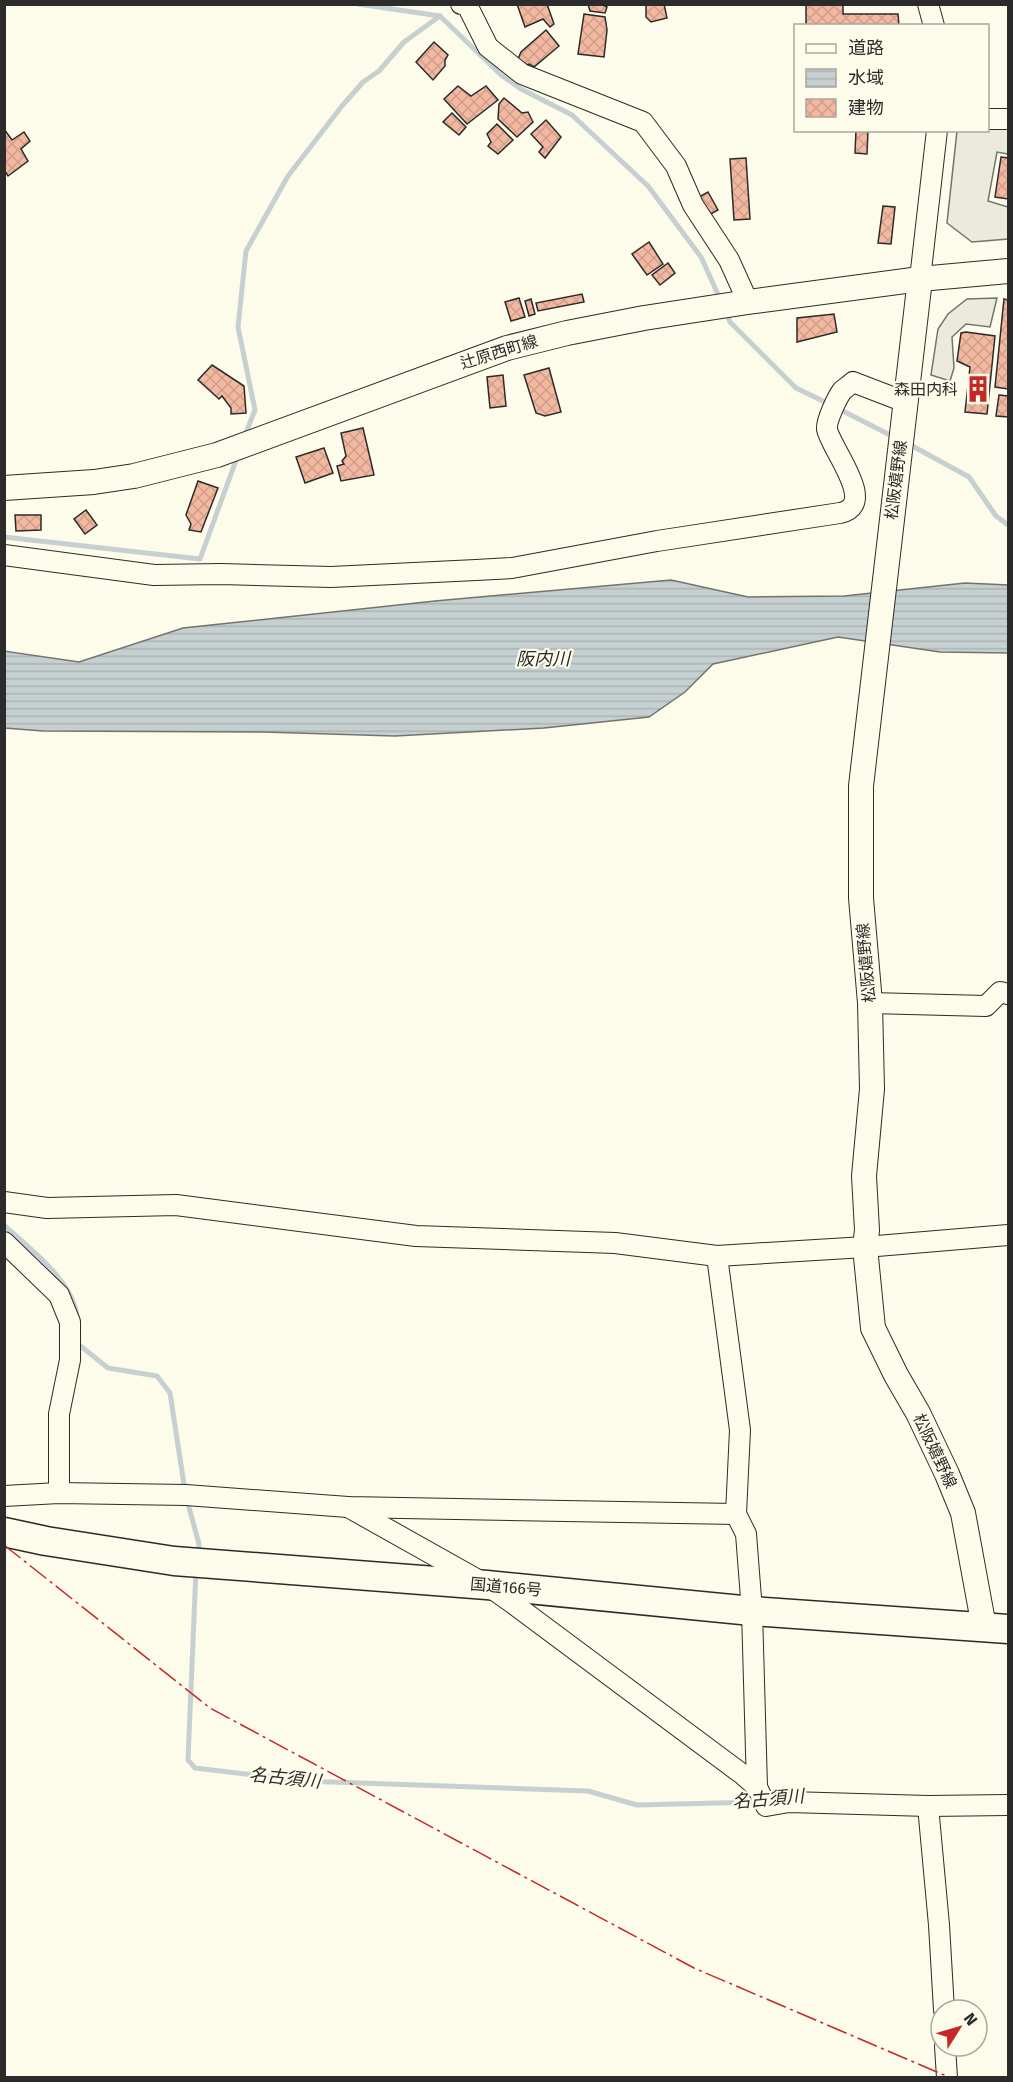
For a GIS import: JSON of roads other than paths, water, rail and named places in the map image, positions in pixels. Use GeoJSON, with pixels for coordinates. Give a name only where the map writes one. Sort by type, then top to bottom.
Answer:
{"type":"FeatureCollection","features":[{"type":"Feature","properties":{"kind":"highway","name":"国道166号"},"geometry":{"type":"LineString","coordinates":[[4,1532],[46,1541],[174,1561],[487,1585],[752,1611],[996,1628]]}},
{"type":"Feature","properties":{"kind":"main road","name":"辻原西町線"},"geometry":{"type":"LineString","coordinates":[[4,488],[94,482],[134,476],[228,451],[507,348],[603,325],[748,302],[920,279],[1008,271]]}},
{"type":"Feature","properties":{"kind":"main road","name":"松阪嬉野線"},"geometry":{"type":"LineString","coordinates":[[920,279],[861,786],[861,898],[870,1003],[872,1098],[864,1176],[867,1230],[865,1247],[873,1328],[918,1413],[963,1513],[996,1628]]}},
{"type":"Feature","properties":{"kind":"street"},"geometry":{"type":"LineString","coordinates":[[461,4],[466,5],[488,47],[522,74],[643,122],[676,166],[693,206],[729,260],[748,302]]}},
{"type":"Feature","properties":{"kind":"street"},"geometry":{"type":"LineString","coordinates":[[928,4],[933,24]]}},
{"type":"Feature","properties":{"kind":"street"},"geometry":{"type":"LineString","coordinates":[[989,119],[1008,119]]}},
{"type":"Feature","properties":{"kind":"street"},"geometry":{"type":"LineString","coordinates":[[920,279],[937,132]]}},
{"type":"Feature","properties":{"kind":"street"},"geometry":{"type":"LineString","coordinates":[[4,555],[124,573],[164,575],[331,577],[512,568],[657,541],[846,512],[855,500],[856,491],[852,477],[827,429],[828,419],[843,391],[854,382],[905,402]]}},
{"type":"Feature","properties":{"kind":"street"},"geometry":{"type":"LineString","coordinates":[[870,1003],[986,1006],[999,992],[1008,994]]}},
{"type":"Feature","properties":{"kind":"street"},"geometry":{"type":"LineString","coordinates":[[4,1202],[46,1208],[176,1205],[416,1236],[615,1243],[717,1256],[1008,1235]]}},
{"type":"Feature","properties":{"kind":"street"},"geometry":{"type":"LineString","coordinates":[[4,1242],[59,1295],[70,1322],[70,1360],[59,1414],[59,1493]]}},
{"type":"Feature","properties":{"kind":"street"},"geometry":{"type":"LineString","coordinates":[[717,1256],[741,1430],[736,1514],[746,1534],[752,1611],[760,1793]]}},
{"type":"Feature","properties":{"kind":"street"},"geometry":{"type":"LineString","coordinates":[[4,1496],[59,1493],[186,1495],[348,1507],[736,1514]]}},
{"type":"Feature","properties":{"kind":"street"},"geometry":{"type":"LineString","coordinates":[[348,1507],[487,1585],[760,1793],[789,1802],[928,1806],[1008,1805]]}},
{"type":"Feature","properties":{"kind":"street"},"geometry":{"type":"LineString","coordinates":[[928,1806],[943,1998]]}},
{"type":"Feature","properties":{"kind":"street"},"geometry":{"type":"LineString","coordinates":[[945,2058],[946,2078]]}},
{"type":"Feature","properties":{"kind":"water","name":"阪内川"},"geometry":{"type":"Polygon","coordinates":[[[671,580],[748,597],[844,596],[965,583],[1008,585],[1008,653],[940,652],[838,637],[713,664],[685,692],[649,717],[544,728],[395,736],[263,732],[43,731],[5,728],[4,651],[79,662],[183,628],[435,601],[671,580]]]}},
{"type":"Feature","properties":{"kind":"waterway"},"geometry":{"type":"LineString","coordinates":[[358,4],[440,16],[501,75],[521,89],[572,115],[648,186],[701,257],[721,301]]}},
{"type":"Feature","properties":{"kind":"waterway"},"geometry":{"type":"LineString","coordinates":[[245,435],[255,410],[238,327],[246,251],[288,176],[342,106],[363,82],[379,71],[404,42],[440,16]]}},
{"type":"Feature","properties":{"kind":"waterway"},"geometry":{"type":"LineString","coordinates":[[726,312],[730,322],[796,388],[829,404]]}},
{"type":"Feature","properties":{"kind":"waterway"},"geometry":{"type":"LineString","coordinates":[[837,408],[896,438]]}},
{"type":"Feature","properties":{"kind":"waterway"},"geometry":{"type":"LineString","coordinates":[[907,443],[969,477],[996,516],[1008,525]]}},
{"type":"Feature","properties":{"kind":"waterway"},"geometry":{"type":"LineString","coordinates":[[4,537],[200,559],[238,455]]}},
{"type":"Feature","properties":{"kind":"waterway","name":"名古須川"},"geometry":{"type":"LineString","coordinates":[[4,1225],[50,1267],[69,1292],[77,1319]]}},
{"type":"Feature","properties":{"kind":"waterway","name":"名古須川"},"geometry":{"type":"LineString","coordinates":[[78,1340],[78,1344],[108,1368],[157,1376],[170,1393],[185,1491]]}},
{"type":"Feature","properties":{"kind":"waterway","name":"名古須川"},"geometry":{"type":"LineString","coordinates":[[187,1500],[199,1544],[198,1555]]}},
{"type":"Feature","properties":{"kind":"waterway","name":"名古須川"},"geometry":{"type":"LineString","coordinates":[[196,1570],[188,1760],[195,1768],[303,1781],[588,1791],[637,1805],[759,1802]]}},
{"type":"Feature","properties":{"kind":"place","name":"森田内科"},"geometry":{"type":"Point","coordinates":[978,389]}}]}
